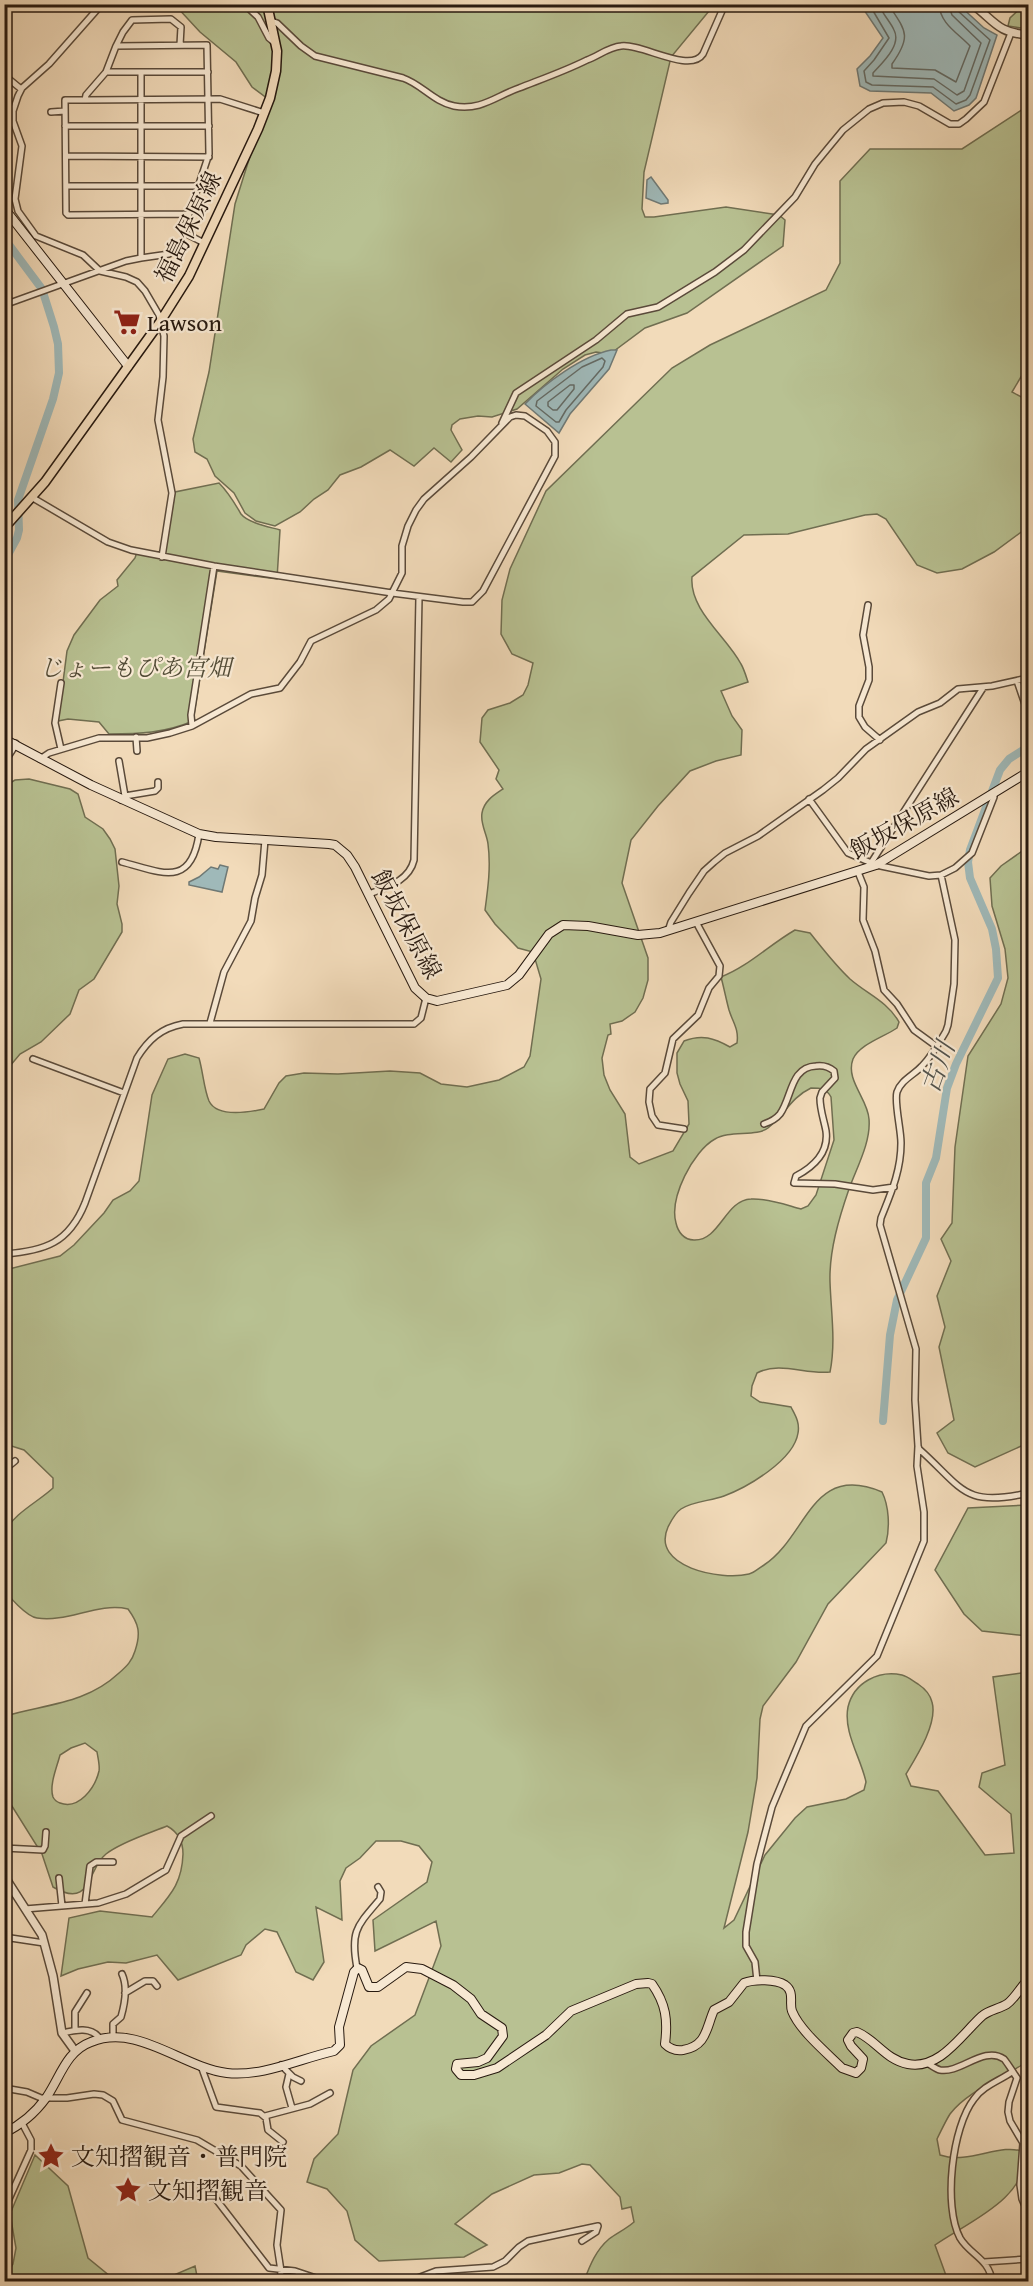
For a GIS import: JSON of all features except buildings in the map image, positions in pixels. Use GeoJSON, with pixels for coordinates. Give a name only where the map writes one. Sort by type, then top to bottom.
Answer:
{"type":"FeatureCollection","features":[{"type":"Feature","properties":{"kind":"main road","name":"福島保原線"},"geometry":{"type":"LineString","coordinates":[[9,524],[33,498],[160,322],[189,276],[264,113],[274,79],[277,61],[276,43],[267,4]]}},
{"type":"Feature","properties":{"kind":"main road"},"geometry":{"type":"LineString","coordinates":[[6,209],[128,366]]}},
{"type":"Feature","properties":{"kind":"main road","name":"飯坂保原線"},"geometry":{"type":"LineString","coordinates":[[4,738],[40,759],[199,834],[335,845],[347,855],[369,894],[415,988],[426,998],[437,1001],[507,985],[519,975],[544,940],[563,925],[582,925],[638,935],[668,931],[858,872],[1029,772]]}},
{"type":"Feature","properties":{"kind":"main road"},"geometry":{"type":"LineString","coordinates":[[4,2133],[22,2123],[46,2097],[75,2052],[100,2039],[113,2037],[138,2040],[201,2066],[225,2073],[244,2074],[334,2051],[338,2048],[341,2016],[357,1968],[362,1970],[369,1987],[373,1988],[378,1987],[406,1967],[422,1969],[460,1991],[471,2000],[481,2014],[502,2028],[503,2036],[487,2058],[478,2062],[458,2064],[456,2070],[461,2075],[474,2075],[496,2068],[546,2035],[571,2010],[642,1983],[652,1984],[665,2006],[667,2030],[665,2044],[669,2048],[679,2050],[701,2043],[714,2010],[729,2002],[744,1983],[771,1981],[786,1986],[792,1994],[792,2011],[804,2029],[848,2072],[856,2073],[861,2068],[863,2059],[848,2040],[853,2033],[857,2032],[894,2059],[907,2064],[927,2063],[938,2058],[959,2041],[988,2012],[1009,2002],[1025,1983],[1029,1982]]}},
{"type":"Feature","properties":{"kind":"street"},"geometry":{"type":"LineString","coordinates":[[102,4],[49,64],[21,89],[13,111],[13,121],[22,146],[15,187],[16,204],[36,236],[83,255],[100,271],[137,282],[148,295],[164,331],[158,420],[172,494],[162,557]]}},
{"type":"Feature","properties":{"kind":"street"},"geometry":{"type":"LineString","coordinates":[[244,4],[258,17],[269,38],[276,43]]}},
{"type":"Feature","properties":{"kind":"street"},"geometry":{"type":"LineString","coordinates":[[271,21],[277,23],[315,56],[403,78],[415,82],[434,97],[449,104],[472,107],[486,104],[621,46],[681,61],[697,60],[703,54],[725,4]]}},
{"type":"Feature","properties":{"kind":"street"},"geometry":{"type":"LineString","coordinates":[[972,4],[998,28],[1011,33],[1029,35]]}},
{"type":"Feature","properties":{"kind":"street"},"geometry":{"type":"LineString","coordinates":[[85,100],[86,95],[105,72],[123,32],[132,20],[171,19],[181,27],[180,45]]}},
{"type":"Feature","properties":{"kind":"street"},"geometry":{"type":"LineString","coordinates":[[500,427],[516,393],[596,340],[627,314],[658,307],[715,272],[744,250],[795,197],[815,164],[843,130],[869,109],[883,103],[904,102],[919,106],[950,124],[959,124],[966,119],[984,102],[1011,33]]}},
{"type":"Feature","properties":{"kind":"street"},"geometry":{"type":"LineString","coordinates":[[116,46],[207,45],[209,157],[183,232],[204,243]]}},
{"type":"Feature","properties":{"kind":"street"},"geometry":{"type":"LineString","coordinates":[[105,72],[208,72]]}},
{"type":"Feature","properties":{"kind":"street"},"geometry":{"type":"LineString","coordinates":[[141,72],[141,258]]}},
{"type":"Feature","properties":{"kind":"street"},"geometry":{"type":"LineString","coordinates":[[6,78],[21,89]]}},
{"type":"Feature","properties":{"kind":"street"},"geometry":{"type":"LineString","coordinates":[[189,214],[68,215],[66,213],[65,100],[219,99],[264,113]]}},
{"type":"Feature","properties":{"kind":"street"},"geometry":{"type":"LineString","coordinates":[[51,112],[65,111]]}},
{"type":"Feature","properties":{"kind":"street"},"geometry":{"type":"LineString","coordinates":[[65,126],[209,126]]}},
{"type":"Feature","properties":{"kind":"street"},"geometry":{"type":"LineString","coordinates":[[66,156],[209,157]]}},
{"type":"Feature","properties":{"kind":"street"},"geometry":{"type":"LineString","coordinates":[[66,186],[198,186]]}},
{"type":"Feature","properties":{"kind":"street"},"geometry":{"type":"LineString","coordinates":[[6,209],[16,204]]}},
{"type":"Feature","properties":{"kind":"street"},"geometry":{"type":"LineString","coordinates":[[4,305],[126,261],[169,255]]}},
{"type":"Feature","properties":{"kind":"street"},"geometry":{"type":"LineString","coordinates":[[33,498],[114,545],[162,557],[392,593],[469,603],[480,595],[555,456],[556,446],[551,435],[521,415],[513,416],[500,427],[464,464],[424,499],[416,510],[402,546],[402,573],[392,593],[389,599],[376,610],[311,641],[300,662],[280,688],[251,694],[192,726],[163,735],[99,738],[49,753],[40,759]]}},
{"type":"Feature","properties":{"kind":"street"},"geometry":{"type":"LineString","coordinates":[[6,440],[5,490],[9,524]]}},
{"type":"Feature","properties":{"kind":"street"},"geometry":{"type":"LineString","coordinates":[[192,726],[191,715],[214,566]]}},
{"type":"Feature","properties":{"kind":"street"},"geometry":{"type":"LineString","coordinates":[[369,894],[405,877],[414,860],[419,597]]}},
{"type":"Feature","properties":{"kind":"street"},"geometry":{"type":"LineString","coordinates":[[868,604],[864,635],[869,680],[859,706],[859,717],[865,727],[880,740]]}},
{"type":"Feature","properties":{"kind":"street"},"geometry":{"type":"LineString","coordinates":[[668,931],[689,893],[709,866],[766,830],[838,778],[866,749],[918,712],[940,703],[953,691],[968,687],[983,688],[1029,678]]}},
{"type":"Feature","properties":{"kind":"street"},"geometry":{"type":"LineString","coordinates":[[1017,681],[1029,713]]}},
{"type":"Feature","properties":{"kind":"street"},"geometry":{"type":"LineString","coordinates":[[61,683],[55,723],[61,749]]}},
{"type":"Feature","properties":{"kind":"street"},"geometry":{"type":"LineString","coordinates":[[874,864],[983,688]]}},
{"type":"Feature","properties":{"kind":"street"},"geometry":{"type":"LineString","coordinates":[[136,737],[136,751]]}},
{"type":"Feature","properties":{"kind":"street"},"geometry":{"type":"LineString","coordinates":[[4,761],[15,744]]}},
{"type":"Feature","properties":{"kind":"street"},"geometry":{"type":"LineString","coordinates":[[119,761],[123,798],[155,791],[158,788],[158,782]]}},
{"type":"Feature","properties":{"kind":"street"},"geometry":{"type":"LineString","coordinates":[[809,799],[848,853],[874,864],[920,876],[941,875],[961,865],[972,853],[994,794]]}},
{"type":"Feature","properties":{"kind":"street"},"geometry":{"type":"LineString","coordinates":[[122,862],[166,873],[178,871],[188,865],[195,856],[199,834]]}},
{"type":"Feature","properties":{"kind":"street"},"geometry":{"type":"LineString","coordinates":[[210,1023],[224,972],[251,921],[262,875],[265,840]]}},
{"type":"Feature","properties":{"kind":"street"},"geometry":{"type":"LineString","coordinates":[[858,872],[864,887],[864,920],[875,951],[884,990],[897,1004],[914,1030],[936,1046]]}},
{"type":"Feature","properties":{"kind":"street"},"geometry":{"type":"LineString","coordinates":[[756,1981],[755,1962],[746,1947],[746,1932],[757,1864],[772,1807],[806,1726],[877,1656],[924,1540],[924,1512],[916,1466],[918,1446],[915,1343],[880,1229],[881,1218],[898,1177],[901,1143],[897,1093],[902,1084],[922,1065],[946,1031],[955,979],[954,932],[941,875]]}},
{"type":"Feature","properties":{"kind":"street"},"geometry":{"type":"LineString","coordinates":[[684,1128],[660,1126],[654,1121],[649,1092],[651,1086],[667,1070],[669,1049],[676,1035],[698,1015],[707,991],[720,973],[720,966],[696,922]]}},
{"type":"Feature","properties":{"kind":"street"},"geometry":{"type":"LineString","coordinates":[[4,1254],[39,1250],[60,1238],[72,1226],[82,1209],[137,1059],[153,1037],[172,1026],[210,1023],[414,1024],[421,1018],[426,998]]}},
{"type":"Feature","properties":{"kind":"street"},"geometry":{"type":"LineString","coordinates":[[33,1059],[124,1093]]}},
{"type":"Feature","properties":{"kind":"street"},"geometry":{"type":"LineString","coordinates":[[764,1124],[782,1113],[799,1074],[812,1066],[831,1068],[835,1078],[822,1092],[820,1098],[826,1143],[817,1161],[811,1168],[796,1176],[794,1183],[835,1184],[873,1190],[894,1187]]}},
{"type":"Feature","properties":{"kind":"street"},"geometry":{"type":"LineString","coordinates":[[918,1446],[957,1486],[971,1494],[988,1499],[1029,1493]]}},
{"type":"Feature","properties":{"kind":"street"},"geometry":{"type":"LineString","coordinates":[[4,1470],[15,1461]]}},
{"type":"Feature","properties":{"kind":"street"},"geometry":{"type":"LineString","coordinates":[[26,1910],[98,1903],[126,1894],[166,1870],[181,1836],[211,1816]]}},
{"type":"Feature","properties":{"kind":"street"},"geometry":{"type":"LineString","coordinates":[[4,1848],[43,1850],[46,1832]]}},
{"type":"Feature","properties":{"kind":"street"},"geometry":{"type":"LineString","coordinates":[[85,1904],[90,1866],[96,1862],[113,1862]]}},
{"type":"Feature","properties":{"kind":"street"},"geometry":{"type":"LineString","coordinates":[[4,1870],[8,1882],[44,1943],[62,2033],[75,2052]]}},
{"type":"Feature","properties":{"kind":"street"},"geometry":{"type":"LineString","coordinates":[[58,1878],[62,1906]]}},
{"type":"Feature","properties":{"kind":"street"},"geometry":{"type":"LineString","coordinates":[[357,1968],[354,1932],[380,1899],[381,1893],[378,1887]]}},
{"type":"Feature","properties":{"kind":"street"},"geometry":{"type":"LineString","coordinates":[[4,1937],[44,1943]]}},
{"type":"Feature","properties":{"kind":"street"},"geometry":{"type":"LineString","coordinates":[[113,2037],[112,2026],[122,2017],[125,1993],[122,1974]]}},
{"type":"Feature","properties":{"kind":"street"},"geometry":{"type":"LineString","coordinates":[[125,1993],[146,1980],[153,1981],[157,1986]]}},
{"type":"Feature","properties":{"kind":"street"},"geometry":{"type":"LineString","coordinates":[[75,2030],[75,2012],[87,1994]]}},
{"type":"Feature","properties":{"kind":"street"},"geometry":{"type":"LineString","coordinates":[[62,2033],[75,2030],[89,2031],[99,2036],[100,2039]]}},
{"type":"Feature","properties":{"kind":"street"},"geometry":{"type":"LineString","coordinates":[[927,2063],[940,2070],[951,2070],[988,2056],[1000,2057],[1009,2064],[1017,2078],[1008,2112],[1010,2121],[1023,2143],[1020,2185],[1022,2199],[1028,2212]]}},
{"type":"Feature","properties":{"kind":"street"},"geometry":{"type":"LineString","coordinates":[[281,2065],[289,2074],[301,2081]]}},
{"type":"Feature","properties":{"kind":"street"},"geometry":{"type":"LineString","coordinates":[[201,2066],[216,2107],[251,2110],[265,2116],[310,2104],[330,2093]]}},
{"type":"Feature","properties":{"kind":"street"},"geometry":{"type":"LineString","coordinates":[[992,2282],[990,2270],[962,2241],[956,2226],[952,2202],[952,2169],[956,2143],[966,2112],[974,2098],[985,2088],[1012,2072]]}},
{"type":"Feature","properties":{"kind":"street"},"geometry":{"type":"LineString","coordinates":[[289,2074],[286,2087],[292,2108]]}},
{"type":"Feature","properties":{"kind":"street"},"geometry":{"type":"LineString","coordinates":[[4,2088],[27,2092],[38,2097],[68,2098],[94,2094],[106,2096],[113,2101],[122,2120],[191,2138],[241,2166],[280,2210],[277,2245],[281,2271],[280,2282]]}},
{"type":"Feature","properties":{"kind":"street"},"geometry":{"type":"LineString","coordinates":[[265,2116],[267,2129],[283,2142]]}},
{"type":"Feature","properties":{"kind":"street"},"geometry":{"type":"LineString","coordinates":[[4,2210],[31,2150],[31,2140],[22,2123]]}},
{"type":"Feature","properties":{"kind":"street"},"geometry":{"type":"LineString","coordinates":[[200,2191],[212,2194],[268,2268],[295,2271],[328,2282]]}},
{"type":"Feature","properties":{"kind":"street"},"geometry":{"type":"LineString","coordinates":[[407,2282],[436,2271],[493,2267],[506,2261],[528,2241],[598,2226],[596,2232],[582,2241]]}},
{"type":"Feature","properties":{"kind":"street"},"geometry":{"type":"LineString","coordinates":[[984,2262],[1029,2259]]}},
{"type":"Feature","properties":{"kind":"green space"},"geometry":{"type":"Polygon","coordinates":[[[175,5],[714,5],[671,57],[644,172],[642,209],[645,217],[726,207],[779,215],[785,220],[783,246],[687,313],[645,328],[610,354],[596,352],[585,355],[563,369],[517,409],[492,417],[478,416],[460,419],[452,425],[451,430],[462,450],[451,462],[434,448],[414,466],[390,450],[361,467],[340,475],[328,490],[300,512],[275,526],[256,521],[245,513],[234,493],[215,476],[207,459],[195,452],[193,439],[209,372],[235,204],[268,99],[252,87],[236,62],[200,32],[175,5]]]}},
{"type":"Feature","properties":{"kind":"green space"},"geometry":{"type":"Polygon","coordinates":[[[1024,5],[1028,5],[1028,29],[1008,26],[1010,18],[1024,5]]]}},
{"type":"Feature","properties":{"kind":"green space"},"geometry":{"type":"Polygon","coordinates":[[[1023,109],[1028,111],[1028,365],[1012,392],[1025,399],[1028,397],[1028,527],[994,552],[962,569],[937,573],[917,565],[886,519],[877,514],[865,515],[788,534],[744,535],[692,577],[696,601],[735,654],[748,682],[721,691],[732,716],[742,730],[741,755],[690,771],[631,840],[622,883],[648,958],[648,980],[643,998],[635,1012],[622,1021],[610,1024],[611,1034],[608,1035],[602,1058],[604,1075],[610,1090],[625,1114],[630,1157],[639,1164],[673,1151],[689,1124],[688,1101],[677,1073],[677,1053],[684,1041],[708,1038],[730,1047],[737,1043],[736,1030],[721,977],[741,967],[795,930],[810,933],[845,974],[883,1003],[899,1022],[897,1028],[861,1049],[853,1059],[851,1067],[854,1082],[868,1112],[869,1128],[866,1145],[838,1223],[833,1247],[830,1270],[833,1338],[830,1372],[775,1368],[757,1373],[751,1396],[760,1402],[791,1407],[798,1425],[795,1443],[779,1462],[745,1486],[724,1496],[691,1504],[681,1509],[668,1527],[665,1541],[669,1552],[678,1561],[691,1568],[706,1573],[737,1576],[755,1572],[764,1565],[779,1552],[813,1506],[825,1494],[840,1487],[858,1485],[882,1492],[887,1510],[886,1543],[828,1604],[796,1662],[763,1706],[760,1719],[757,1778],[748,1832],[724,1928],[734,1920],[765,1855],[795,1818],[807,1807],[846,1799],[864,1790],[866,1782],[864,1773],[850,1735],[847,1716],[851,1698],[856,1691],[876,1676],[893,1674],[906,1676],[925,1689],[932,1702],[932,1720],[929,1729],[921,1749],[906,1774],[911,1786],[938,1791],[985,1855],[1014,1853],[1011,1814],[979,1787],[982,1773],[1005,1765],[993,1677],[1028,1672],[1028,2061],[966,2098],[950,2114],[937,2139],[940,2155],[951,2157],[973,2156],[1005,2150],[1024,2152],[1023,2168],[1017,2183],[1007,2196],[993,2208],[935,2245],[948,2281],[584,2281],[600,2248],[634,2222],[631,2207],[622,2209],[620,2197],[590,2165],[582,2164],[559,2173],[534,2175],[492,2194],[455,2224],[487,2245],[464,2257],[379,2261],[355,2240],[347,2211],[327,2189],[307,2182],[314,2159],[338,2134],[353,2070],[371,2046],[415,2015],[441,1946],[436,1921],[375,1951],[373,1920],[427,1882],[432,1862],[419,1846],[401,1841],[376,1841],[360,1858],[346,1868],[340,1881],[342,1920],[316,1907],[324,1962],[313,1980],[296,1972],[277,1932],[265,1929],[246,1945],[241,1955],[178,1980],[157,1955],[126,1963],[108,1962],[78,1969],[61,1976],[69,1918],[100,1911],[152,1917],[177,1881],[183,1849],[177,1834],[167,1826],[112,1850],[100,1861],[82,1891],[75,1894],[66,1893],[53,1887],[42,1854],[5,1795],[5,1716],[65,1702],[106,1683],[131,1661],[138,1634],[135,1619],[128,1609],[105,1608],[60,1618],[37,1618],[23,1610],[6,1591],[3,1558],[5,1532],[20,1513],[53,1488],[53,1478],[24,1450],[5,1444],[5,1270],[60,1256],[74,1245],[113,1200],[130,1191],[139,1181],[152,1095],[168,1059],[185,1054],[199,1058],[209,1101],[219,1110],[226,1112],[264,1109],[279,1083],[286,1076],[304,1073],[390,1071],[420,1073],[441,1084],[467,1087],[499,1080],[524,1067],[530,1056],[541,979],[533,952],[518,948],[485,910],[489,860],[482,813],[487,802],[503,789],[496,779],[499,770],[480,742],[482,718],[488,710],[510,703],[523,695],[528,685],[533,663],[512,654],[501,634],[502,600],[510,569],[546,491],[672,368],[710,345],[826,290],[840,263],[840,181],[870,149],[962,149],[1023,109]],[[811,1088],[798,1097],[779,1118],[763,1131],[721,1136],[707,1145],[699,1154],[685,1176],[676,1201],[676,1223],[684,1237],[690,1240],[703,1239],[717,1228],[728,1213],[742,1201],[763,1200],[801,1209],[808,1206],[816,1195],[834,1140],[831,1097],[823,1089],[811,1088]],[[85,1743],[60,1755],[52,1787],[53,1797],[58,1802],[67,1804],[80,1800],[97,1778],[99,1767],[97,1752],[85,1743]]]}},
{"type":"Feature","properties":{"kind":"green space","name":"じょーもぴあ宮畑"},"geometry":{"type":"Polygon","coordinates":[[[219,483],[244,517],[280,530],[277,579],[217,571],[193,721],[152,732],[109,734],[99,722],[68,719],[58,721],[67,651],[74,635],[100,600],[118,586],[117,580],[135,558],[138,549],[161,554],[170,523],[175,492],[219,483]]]}},
{"type":"Feature","properties":{"kind":"green space"},"geometry":{"type":"Polygon","coordinates":[[[29,779],[70,789],[78,794],[85,817],[103,829],[110,839],[115,849],[119,886],[117,904],[122,932],[94,979],[79,990],[70,1014],[41,1042],[20,1054],[5,1072],[5,786],[15,780],[29,779]]]}},
{"type":"Feature","properties":{"kind":"green space"},"geometry":{"type":"Polygon","coordinates":[[[1028,847],[1028,1443],[975,1467],[948,1453],[937,1433],[954,1420],[939,1347],[945,1327],[937,1296],[951,1261],[941,1239],[952,1223],[955,1147],[968,1056],[1001,1004],[1008,978],[1005,949],[992,906],[990,878],[1001,866],[1028,847]]]}},
{"type":"Feature","properties":{"kind":"green space"},"geometry":{"type":"Polygon","coordinates":[[[1028,1505],[1028,1636],[982,1631],[964,1614],[935,1570],[968,1508],[1028,1505]]]}},
{"type":"Feature","properties":{"kind":"green space"},"geometry":{"type":"Polygon","coordinates":[[[35,2155],[68,2186],[88,2258],[116,2281],[5,2281],[13,2264],[16,2248],[10,2214],[35,2155]]]}},
{"type":"Feature","properties":{"kind":"green space"},"geometry":{"type":"Polygon","coordinates":[[[195,2266],[198,2281],[160,2281],[195,2266]]]}},
{"type":"Feature","properties":{"kind":"water"},"geometry":{"type":"Polygon","coordinates":[[[866,5],[959,5],[984,28],[997,35],[976,98],[969,105],[954,111],[931,93],[870,91],[860,86],[857,69],[883,38],[864,10],[866,5]]]}},
{"type":"Feature","properties":{"kind":"water"},"geometry":{"type":"Polygon","coordinates":[[[651,177],[668,203],[661,204],[646,198],[647,180],[651,177]]]}},
{"type":"Feature","properties":{"kind":"water"},"geometry":{"type":"Polygon","coordinates":[[[611,350],[617,350],[609,369],[570,414],[559,433],[525,404],[576,364],[611,350]]]}},
{"type":"Feature","properties":{"kind":"water"},"geometry":{"type":"Polygon","coordinates":[[[220,865],[228,867],[222,892],[189,885],[189,882],[211,867],[218,869],[220,865]]]}},
{"type":"Feature","properties":{"kind":"waterway"},"geometry":{"type":"LineString","coordinates":[[4,238],[42,289],[58,344],[59,373],[53,399],[18,500],[17,538],[4,562]]}},
{"type":"Feature","properties":{"kind":"waterway","name":"古川"},"geometry":{"type":"LineString","coordinates":[[883,1421],[890,1335],[897,1300],[926,1238],[926,1183],[936,1158],[947,1088],[956,1064],[998,978],[992,929],[970,878],[968,862],[970,850],[1000,770],[1009,759],[1028,747]]}},
{"type":"Feature","properties":{"kind":"place","name":"Lawson"},"geometry":{"type":"Point","coordinates":[127,322]}},
{"type":"Feature","properties":{"kind":"place","name":"文知摺観音・普門院"},"geometry":{"type":"Point","coordinates":[51,2156]}},
{"type":"Feature","properties":{"kind":"place","name":"文知摺観音"},"geometry":{"type":"Point","coordinates":[128,2190]}}]}
